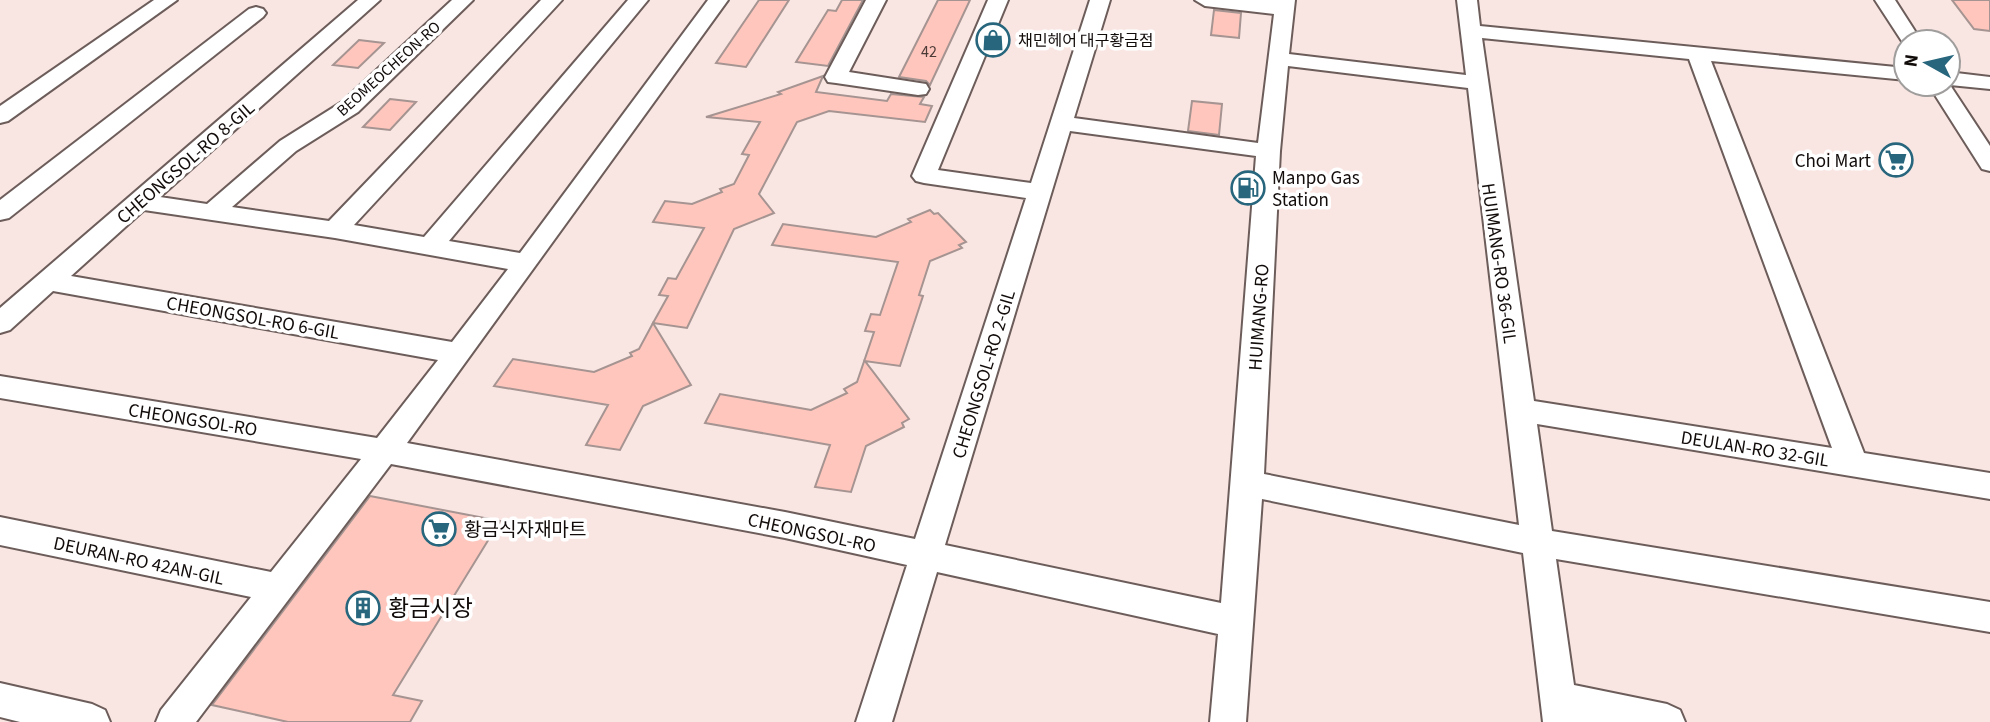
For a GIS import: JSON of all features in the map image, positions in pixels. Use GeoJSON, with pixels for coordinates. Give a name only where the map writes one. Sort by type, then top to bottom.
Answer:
{"type":"FeatureCollection","features":[{"type":"Feature","properties":{"kind":"street"},"geometry":{"type":"LineString","coordinates":[[0,116],[167,0]]}},
{"type":"Feature","properties":{"kind":"street","name":"CHEONGSOL-RO 8-GIL"},"geometry":{"type":"LineString","coordinates":[[0,323],[370,0]]}},
{"type":"Feature","properties":{"kind":"street","name":"BEOMEOCHEON-RO"},"geometry":{"type":"LineString","coordinates":[[212,212],[288,146],[350,107],[463,0]]}},
{"type":"Feature","properties":{"kind":"street"},"geometry":{"type":"LineString","coordinates":[[335,230],[552,0]]}},
{"type":"Feature","properties":{"kind":"street"},"geometry":{"type":"LineString","coordinates":[[431,246],[638,0]]}},
{"type":"Feature","properties":{"kind":"street"},"geometry":{"type":"LineString","coordinates":[[174,722],[386,451],[524,262],[624,132],[718,0]]}},
{"type":"Feature","properties":{"kind":"street"},"geometry":{"type":"LineString","coordinates":[[876,0],[836,77],[918,89]]}},
{"type":"Feature","properties":{"kind":"street"},"geometry":{"type":"LineString","coordinates":[[998,0],[925,176],[1040,192]]}},
{"type":"Feature","properties":{"kind":"street","name":"CHEONGSOL-RO 2-GIL"},"geometry":{"type":"LineString","coordinates":[[874,722],[1100,0]]}},
{"type":"Feature","properties":{"kind":"street","name":"HUIMANG-RO"},"geometry":{"type":"LineString","coordinates":[[1205,0],[1284,4],[1268,151],[1248,482],[1228,722]]}},
{"type":"Feature","properties":{"kind":"street","name":"HUIMANG-RO 36-GIL"},"geometry":{"type":"LineString","coordinates":[[1467,0],[1469,32],[1559,711]]}},
{"type":"Feature","properties":{"kind":"street"},"geometry":{"type":"LineString","coordinates":[[1885,0],[1903,28]]}},
{"type":"Feature","properties":{"kind":"street"},"geometry":{"type":"LineString","coordinates":[[0,212],[256,13]]}},
{"type":"Feature","properties":{"kind":"street"},"geometry":{"type":"LineString","coordinates":[[1469,32],[1892,73]]}},
{"type":"Feature","properties":{"kind":"street"},"geometry":{"type":"LineString","coordinates":[[1698,54],[1853,464]]}},
{"type":"Feature","properties":{"kind":"street"},"geometry":{"type":"LineString","coordinates":[[1279,59],[1476,83]]}},
{"type":"Feature","properties":{"kind":"street"},"geometry":{"type":"LineString","coordinates":[[1962,80],[1990,83]]}},
{"type":"Feature","properties":{"kind":"street"},"geometry":{"type":"LineString","coordinates":[[1948,98],[1990,164]]}},
{"type":"Feature","properties":{"kind":"street"},"geometry":{"type":"LineString","coordinates":[[1061,123],[1268,151]]}},
{"type":"Feature","properties":{"kind":"street"},"geometry":{"type":"LineString","coordinates":[[140,202],[335,230],[524,262]]}},
{"type":"Feature","properties":{"kind":"street","name":"CHEONGSOL-RO 6-GIL"},"geometry":{"type":"LineString","coordinates":[[48,281],[458,354]]}},
{"type":"Feature","properties":{"kind":"street","name":"CHEONGSOL-RO"},"geometry":{"type":"LineString","coordinates":[[0,387],[386,451],[785,525],[1236,622]]}},
{"type":"Feature","properties":{"kind":"street","name":"DEULAN-RO 32-GIL"},"geometry":{"type":"LineString","coordinates":[[1520,410],[1990,486]]}},
{"type":"Feature","properties":{"kind":"street"},"geometry":{"type":"LineString","coordinates":[[1248,482],[1537,542],[1990,617]]}},
{"type":"Feature","properties":{"kind":"street","name":"DEURAN-RO 42AN-GIL"},"geometry":{"type":"LineString","coordinates":[[0,531],[279,588]]}},
{"type":"Feature","properties":{"kind":"street"},"geometry":{"type":"LineString","coordinates":[[0,700],[92,722]]}},
{"type":"Feature","properties":{"kind":"street"},"geometry":{"type":"LineString","coordinates":[[1559,711],[1667,722]]}},
{"type":"Feature","properties":{"kind":"building"},"geometry":{"type":"Polygon","coordinates":[[[759,0],[789,0],[746,67],[716,63],[759,0]]]}},
{"type":"Feature","properties":{"kind":"building"},"geometry":{"type":"Polygon","coordinates":[[[842,0],[863,0],[828,66],[796,62],[828,10],[836,11],[842,0]]]}},
{"type":"Feature","properties":{"kind":"building"},"geometry":{"type":"Polygon","coordinates":[[[938,0],[970,0],[930,85],[926,81],[899,77],[938,0]]]}},
{"type":"Feature","properties":{"kind":"building"},"geometry":{"type":"Polygon","coordinates":[[[1952,0],[1990,0],[1990,31],[1974,29],[1952,0]]]}},
{"type":"Feature","properties":{"kind":"building"},"geometry":{"type":"Polygon","coordinates":[[[1214,10],[1241,13],[1239,38],[1211,35],[1214,10]]]}},
{"type":"Feature","properties":{"kind":"building"},"geometry":{"type":"Polygon","coordinates":[[[359,40],[384,43],[358,68],[333,65],[359,40]]]}},
{"type":"Feature","properties":{"kind":"building"},"geometry":{"type":"Polygon","coordinates":[[[823,76],[816,92],[887,101],[891,94],[924,97],[920,104],[932,106],[925,122],[829,111],[797,122],[759,194],[774,213],[734,229],[687,328],[653,323],[668,296],[659,295],[668,278],[676,279],[704,228],[653,222],[665,201],[692,204],[734,184],[749,155],[742,154],[760,122],[706,117],[781,94],[778,92],[823,76]]]}},
{"type":"Feature","properties":{"kind":"building"},"geometry":{"type":"Polygon","coordinates":[[[390,99],[416,102],[390,130],[363,127],[390,99]]]}},
{"type":"Feature","properties":{"kind":"building"},"geometry":{"type":"Polygon","coordinates":[[[1192,101],[1222,104],[1219,135],[1188,131],[1192,101]]]}},
{"type":"Feature","properties":{"kind":"building"},"geometry":{"type":"Polygon","coordinates":[[[930,210],[934,214],[938,213],[966,242],[959,245],[962,248],[930,261],[919,295],[923,296],[900,366],[865,361],[909,419],[902,423],[904,427],[866,446],[851,492],[815,487],[830,445],[705,423],[720,394],[811,410],[847,393],[844,389],[857,382],[874,332],[865,331],[871,314],[880,315],[898,262],[772,245],[783,224],[876,237],[911,222],[908,219],[930,210]]]}},
{"type":"Feature","properties":{"kind":"building"},"geometry":{"type":"Polygon","coordinates":[[[653,323],[691,385],[643,406],[620,450],[586,445],[608,405],[494,386],[513,359],[594,372],[632,356],[630,353],[639,349],[653,323]]]}},
{"type":"Feature","properties":{"kind":"building","name":"황금시장"},"geometry":{"type":"Polygon","coordinates":[[[370,496],[500,521],[393,695],[422,701],[410,722],[288,722],[212,705],[370,496]]]}},
{"type":"Feature","properties":{"kind":"place","name":"채민헤어 대구황금점"},"geometry":{"type":"Point","coordinates":[993,40]}},
{"type":"Feature","properties":{"kind":"place","name":"Choi Mart"},"geometry":{"type":"Point","coordinates":[1896,160]}},
{"type":"Feature","properties":{"kind":"place","name":"Manpo Gas Station"},"geometry":{"type":"Point","coordinates":[1248,188]}},
{"type":"Feature","properties":{"kind":"place","name":"황금식자재마트"},"geometry":{"type":"Point","coordinates":[439,529]}},
{"type":"Feature","properties":{"kind":"place","name":"황금시장"},"geometry":{"type":"Point","coordinates":[363,608]}}]}
